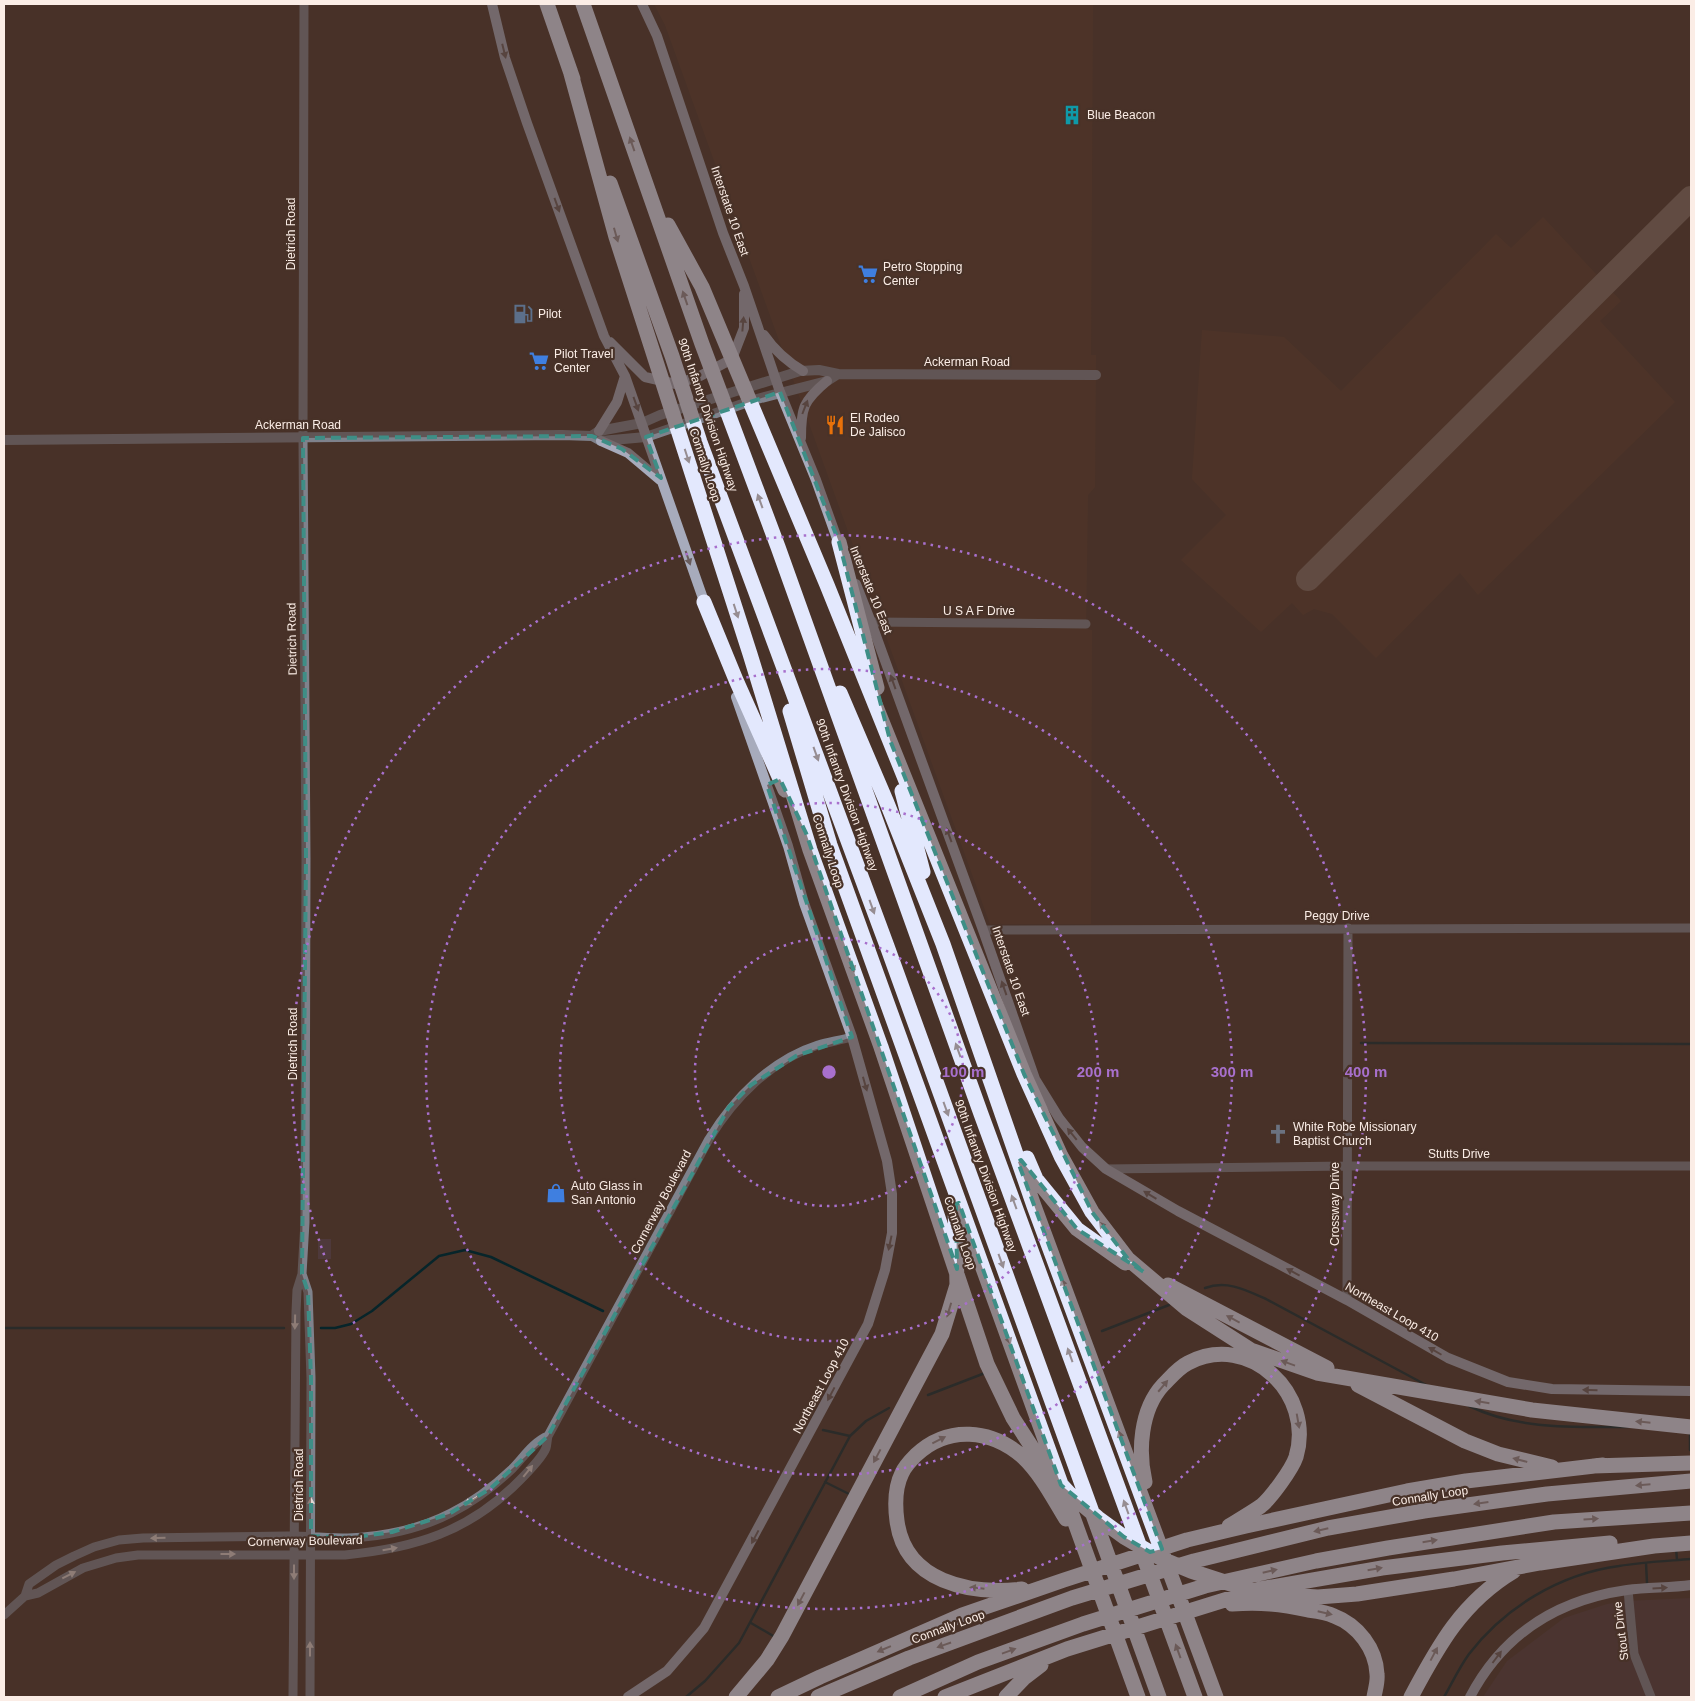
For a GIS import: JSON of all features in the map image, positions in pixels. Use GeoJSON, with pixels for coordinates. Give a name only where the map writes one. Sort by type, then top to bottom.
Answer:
{"type":"FeatureCollection","features":[{"type":"Feature","properties":{"kind":"highway","name":"90th Infantry Division Highway"},"geometry":{"type":"LineString","coordinates":[[546,4],[672,356],[700,442],[887,946],[1160,1697]]}},
{"type":"Feature","properties":{"kind":"highway","name":"90th Infantry Division Highway"},"geometry":{"type":"LineString","coordinates":[[583,4],[702,344],[778,547],[978,1105],[1195,1697]]}},
{"type":"Feature","properties":{"kind":"highway","name":"Connally Loop"},"geometry":{"type":"LineString","coordinates":[[570,70],[616,238],[753,663],[810,850],[881,1047],[987,1364],[1013,1418],[1044,1466],[1070,1494],[1098,1518],[1124,1537],[1162,1559],[1237,1586],[1284,1596],[1318,1597],[1357,1594],[1654,1546],[1683,1537]]}},
{"type":"Feature","properties":{"kind":"highway"},"geometry":{"type":"LineString","coordinates":[[647,188],[702,287],[827,585],[1024,1074],[1061,1156],[1092,1212],[1128,1259],[1187,1309],[1251,1350],[1317,1373],[1532,1410],[1691,1427]]}},
{"type":"Feature","properties":{"kind":"highway"},"geometry":{"type":"LineString","coordinates":[[839,542],[911,827],[943,944]]}},
{"type":"Feature","properties":{"kind":"highway"},"geometry":{"type":"LineString","coordinates":[[738,544],[830,845],[1138,1697]]}},
{"type":"Feature","properties":{"kind":"highway"},"geometry":{"type":"LineString","coordinates":[[778,547],[887,803],[943,944],[1034,1206],[1216,1697]]}},
{"type":"Feature","properties":{"kind":"highway"},"geometry":{"type":"LineString","coordinates":[[704,602],[736,680],[855,944],[884,996]]}},
{"type":"Feature","properties":{"kind":"highway"},"geometry":{"type":"LineString","coordinates":[[989,1074],[1036,1179],[1076,1229],[1121,1260],[1465,1441],[1498,1454],[1557,1468],[1691,1463]]}},
{"type":"Feature","properties":{"kind":"highway"},"geometry":{"type":"LineString","coordinates":[[736,1697],[767,1660],[782,1636],[942,1334],[957,1285],[956,1205],[949,1176]]}},
{"type":"Feature","properties":{"kind":"highway"},"geometry":{"type":"LineString","coordinates":[[1156,1533],[1142,1467],[1143,1427],[1148,1412],[1160,1388],[1179,1368],[1200,1358],[1228,1355],[1256,1362],[1268,1369],[1278,1379],[1287,1391],[1297,1413],[1300,1429],[1299,1444],[1296,1459],[1289,1472],[1262,1505],[1212,1534]]}},
{"type":"Feature","properties":{"kind":"highway"},"geometry":{"type":"LineString","coordinates":[[1043,1587],[1001,1590],[975,1589],[948,1583],[926,1573],[912,1559],[903,1546],[898,1532],[895,1507],[902,1473],[911,1460],[925,1447],[950,1435],[985,1436],[1003,1443],[1023,1458],[1047,1487],[1084,1546]]}},
{"type":"Feature","properties":{"kind":"highway"},"geometry":{"type":"LineString","coordinates":[[778,1697],[962,1615],[1188,1540],[1466,1481],[1603,1465]]}},
{"type":"Feature","properties":{"kind":"highway","name":"Connally Loop"},"geometry":{"type":"LineString","coordinates":[[818,1697],[909,1658],[1072,1598],[1194,1561],[1328,1528],[1424,1511],[1547,1494],[1691,1481]]}},
{"type":"Feature","properties":{"kind":"highway"},"geometry":{"type":"LineString","coordinates":[[900,1697],[978,1662],[1083,1624],[1206,1586],[1379,1549],[1554,1522],[1691,1513]]}},
{"type":"Feature","properties":{"kind":"highway"},"geometry":{"type":"LineString","coordinates":[[945,1697],[1089,1642],[1260,1589],[1382,1568],[1502,1553],[1683,1537]]}},
{"type":"Feature","properties":{"kind":"highway"},"geometry":{"type":"LineString","coordinates":[[1411,1697],[1438,1647],[1466,1609],[1513,1571],[1571,1547]]}},
{"type":"Feature","properties":{"kind":"highway"},"geometry":{"type":"LineString","coordinates":[[1208,1605],[1259,1602],[1334,1616],[1354,1628],[1373,1653],[1377,1675],[1374,1697]]}},
{"type":"Feature","properties":{"kind":"highway"},"geometry":{"type":"LineString","coordinates":[[1006,1697],[1048,1660],[1067,1650]]}},
{"type":"Feature","properties":{"kind":"highway"},"geometry":{"type":"LineString","coordinates":[[1123,1654],[1132,1697]]}},
{"type":"Feature","properties":{"kind":"main road"},"geometry":{"type":"LineString","coordinates":[[492,4],[505,58],[604,336],[625,376],[642,422],[788,846],[804,903],[852,1038]]}},
{"type":"Feature","properties":{"kind":"main road","name":"Interstate 10 East"},"geometry":{"type":"LineString","coordinates":[[642,4],[657,36],[774,378],[872,622],[1035,1079],[1059,1118],[1082,1147],[1106,1169]]}},
{"type":"Feature","properties":{"kind":"main road"},"geometry":{"type":"LineString","coordinates":[[604,336],[646,377],[676,384],[700,376],[732,360],[744,328],[744,286]]}},
{"type":"Feature","properties":{"kind":"main road"},"geometry":{"type":"LineString","coordinates":[[756,323],[773,349],[786,360],[803,370]]}},
{"type":"Feature","properties":{"kind":"main road"},"geometry":{"type":"LineString","coordinates":[[625,376],[616,402],[598,436],[628,453],[662,482]]}},
{"type":"Feature","properties":{"kind":"main road"},"geometry":{"type":"LineString","coordinates":[[801,442],[801,416],[806,402],[813,392],[826,381]]}},
{"type":"Feature","properties":{"kind":"main road","name":"Northeast Loop 410"},"geometry":{"type":"LineString","coordinates":[[628,1697],[667,1671],[704,1628],[868,1324],[885,1270],[892,1233],[892,1194],[886,1162],[852,1038]]}},
{"type":"Feature","properties":{"kind":"main road","name":"Northeast Loop 410"},"geometry":{"type":"LineString","coordinates":[[1106,1169],[1178,1212],[1347,1300],[1448,1358],[1508,1382],[1552,1389],[1691,1391]]}},
{"type":"Feature","properties":{"kind":"main road"},"geometry":{"type":"LineString","coordinates":[[1470,1697],[1479,1680],[1503,1649],[1544,1617],[1594,1596],[1628,1590],[1691,1586]]}},
{"type":"Feature","properties":{"kind":"street","name":"Dietrich Road"},"geometry":{"type":"LineString","coordinates":[[294,1697],[296,1312],[302,1274],[305,1213],[304,4]]}},
{"type":"Feature","properties":{"kind":"street","name":"Ackerman Road"},"geometry":{"type":"LineString","coordinates":[[598,436],[803,370],[819,370],[838,374],[1096,375]]}},
{"type":"Feature","properties":{"kind":"street","name":"Ackerman Road"},"geometry":{"type":"LineString","coordinates":[[4,440],[646,437],[780,392],[826,381],[838,374]]}},
{"type":"Feature","properties":{"kind":"street","name":"U S A F Drive"},"geometry":{"type":"LineString","coordinates":[[872,622],[1086,624]]}},
{"type":"Feature","properties":{"kind":"street","name":"Crossway Drive"},"geometry":{"type":"LineString","coordinates":[[1347,1300],[1348,928]]}},
{"type":"Feature","properties":{"kind":"street","name":"Peggy Drive"},"geometry":{"type":"LineString","coordinates":[[983,930],[1691,928]]}},
{"type":"Feature","properties":{"kind":"street","name":"Cornerway Boulevard"},"geometry":{"type":"LineString","coordinates":[[4,1615],[25,1596],[38,1593],[83,1568],[116,1558],[176,1554],[345,1555],[387,1550],[437,1537],[474,1518],[508,1492],[526,1474],[546,1447],[548,1436],[709,1139],[729,1108],[751,1085],[789,1059],[817,1046],[852,1038]]}},
{"type":"Feature","properties":{"kind":"street","name":"Stutts Drive"},"geometry":{"type":"LineString","coordinates":[[1106,1169],[1347,1166],[1691,1166]]}},
{"type":"Feature","properties":{"kind":"street","name":"Dietrich Road"},"geometry":{"type":"LineString","coordinates":[[302,1274],[308,1292],[312,1378],[310,1697]]}},
{"type":"Feature","properties":{"kind":"street","name":"Cornerway Boulevard"},"geometry":{"type":"LineString","coordinates":[[25,1596],[29,1584],[56,1565],[94,1547],[119,1540],[294,1536],[349,1538],[419,1526],[449,1514],[471,1502],[491,1488],[540,1440],[548,1436]]}},
{"type":"Feature","properties":{"kind":"street","name":"Stout Drive"},"geometry":{"type":"LineString","coordinates":[[1628,1590],[1634,1654],[1651,1697]]}},
{"type":"Feature","properties":{"kind":"highlighted area"},"geometry":{"type":"Polygon","coordinates":[[[780,392],[839,542],[890,740],[1024,1074],[1092,1212],[1128,1259],[1144,1272],[1077,1229],[1021,1160],[1018,1162],[1162,1549],[1150,1552],[1124,1537],[1061,1485],[959,1203],[956,1204],[957,1269],[806,833],[780,779],[767,785],[852,1037],[796,1056],[751,1085],[729,1107],[548,1436],[491,1488],[449,1514],[392,1532],[349,1538],[311,1536],[311,1378],[308,1292],[302,1274],[306,858],[303,438],[592,436],[622,449],[661,478],[646,437],[780,392]]]}},
{"type":"Feature","properties":{"kind":"shaded area"},"geometry":{"type":"Polygon","coordinates":[[[654,4],[1093,4],[1091,355],[1096,355],[1095,487],[1088,495],[1086,629],[1092,630],[1091,924],[990,924],[665,25],[654,4]]]}},
{"type":"Feature","properties":{"kind":"shaded area"},"geometry":{"type":"Polygon","coordinates":[[[1543,217],[1621,301],[1600,321],[1675,402],[1478,595],[1460,573],[1376,658],[1332,614],[1314,609],[1303,615],[1292,603],[1261,632],[1181,560],[1226,515],[1192,479],[1202,330],[1284,337],[1341,391],[1496,234],[1511,248],[1543,217]]]}},
{"type":"Feature","properties":{"kind":"shaded area"},"geometry":{"type":"Polygon","coordinates":[[[318,1239],[331,1239],[331,1259],[318,1259],[318,1239]]]}},
{"type":"Feature","properties":{"kind":"shaded area"},"geometry":{"type":"Polygon","coordinates":[[[1691,1598],[1691,1697],[1483,1697],[1507,1661],[1564,1618],[1607,1604],[1626,1601],[1691,1598]]]}},
{"type":"Feature","properties":{"kind":"waterway"},"geometry":{"type":"LineString","coordinates":[[1361,1043],[1691,1044]]}},
{"type":"Feature","properties":{"kind":"waterway"},"geometry":{"type":"LineString","coordinates":[[321,1328],[335,1328],[351,1324],[372,1311],[439,1256],[465,1250],[491,1257],[603,1311]]}},
{"type":"Feature","properties":{"kind":"waterway"},"geometry":{"type":"LineString","coordinates":[[1205,1288],[1221,1285],[1244,1289],[1428,1386]]}},
{"type":"Feature","properties":{"kind":"waterway"},"geometry":{"type":"LineString","coordinates":[[1102,1331],[1169,1305]]}},
{"type":"Feature","properties":{"kind":"waterway"},"geometry":{"type":"LineString","coordinates":[[4,1328],[284,1328]]}},
{"type":"Feature","properties":{"kind":"waterway"},"geometry":{"type":"LineString","coordinates":[[928,1395],[985,1373]]}},
{"type":"Feature","properties":{"kind":"waterway"},"geometry":{"type":"LineString","coordinates":[[1469,1406],[1507,1419],[1547,1426],[1628,1427]]}},
{"type":"Feature","properties":{"kind":"waterway"},"geometry":{"type":"LineString","coordinates":[[686,1697],[705,1681],[739,1643],[850,1436],[866,1421],[889,1408]]}},
{"type":"Feature","properties":{"kind":"waterway"},"geometry":{"type":"LineString","coordinates":[[823,1430],[850,1436]]}},
{"type":"Feature","properties":{"kind":"waterway"},"geometry":{"type":"LineString","coordinates":[[1690,1431],[1690,1450]]}},
{"type":"Feature","properties":{"kind":"waterway"},"geometry":{"type":"LineString","coordinates":[[825,1482],[851,1495]]}},
{"type":"Feature","properties":{"kind":"waterway"},"geometry":{"type":"LineString","coordinates":[[1676,1548],[1677,1560]]}},
{"type":"Feature","properties":{"kind":"waterway"},"geometry":{"type":"LineString","coordinates":[[1444,1697],[1465,1659],[1483,1637],[1499,1622],[1535,1595],[1555,1585],[1597,1570],[1637,1563],[1691,1559]]}},
{"type":"Feature","properties":{"kind":"waterway"},"geometry":{"type":"LineString","coordinates":[[1646,1563],[1647,1583]]}},
{"type":"Feature","properties":{"kind":"waterway"},"geometry":{"type":"LineString","coordinates":[[751,1623],[775,1637]]}},
{"type":"Feature","properties":{"kind":"taxiway"},"geometry":{"type":"LineString","coordinates":[[1308,579],[1691,198]]}},
{"type":"Feature","properties":{"kind":"place","name":"Blue Beacon"},"geometry":{"type":"Point","coordinates":[1072,115]}},
{"type":"Feature","properties":{"kind":"place","name":"Petro Stopping Center"},"geometry":{"type":"Point","coordinates":[868,274]}},
{"type":"Feature","properties":{"kind":"place","name":"Pilot"},"geometry":{"type":"Point","coordinates":[523,314]}},
{"type":"Feature","properties":{"kind":"place","name":"Pilot Travel Center"},"geometry":{"type":"Point","coordinates":[539,361]}},
{"type":"Feature","properties":{"kind":"place","name":"El Rodeo De Jalisco"},"geometry":{"type":"Point","coordinates":[835,425]}},
{"type":"Feature","properties":{"kind":"place","name":"White Robe Missionary Baptist Church"},"geometry":{"type":"Point","coordinates":[1278,1134]}},
{"type":"Feature","properties":{"kind":"place","name":"Auto Glass in San Antonio"},"geometry":{"type":"Point","coordinates":[556,1193]}}]}
